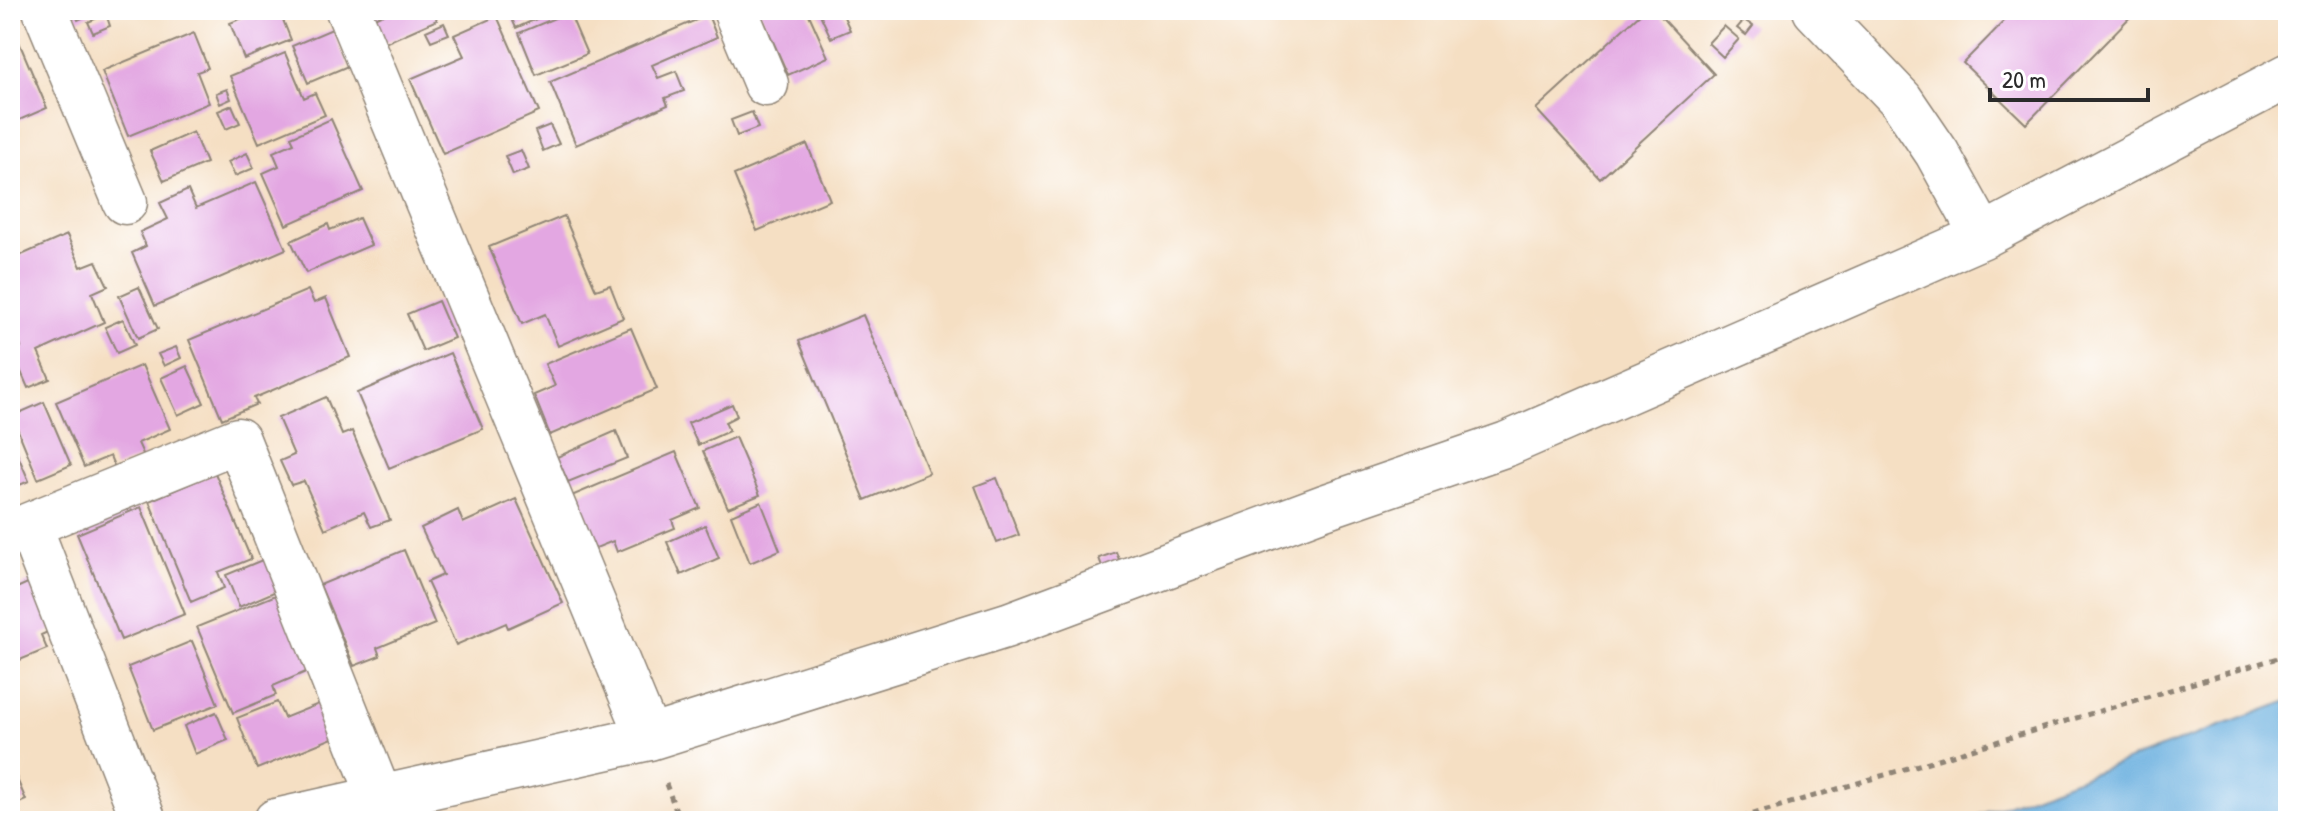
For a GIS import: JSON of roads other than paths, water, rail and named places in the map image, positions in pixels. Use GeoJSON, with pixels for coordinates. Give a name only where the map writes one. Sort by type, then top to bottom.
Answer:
{"type":"FeatureCollection","features":[{"type":"Feature","properties":{"kind":"street"},"geometry":{"type":"LineString","coordinates":[[45,10],[125,202]]}},
{"type":"Feature","properties":{"kind":"street"},"geometry":{"type":"LineString","coordinates":[[348,10],[649,738]]}},
{"type":"Feature","properties":{"kind":"street"},"geometry":{"type":"LineString","coordinates":[[735,10],[766,84]]}},
{"type":"Feature","properties":{"kind":"street"},"geometry":{"type":"LineString","coordinates":[[1815,10],[1901,100],[1937,153],[1983,236]]}},
{"type":"Feature","properties":{"kind":"street"},"geometry":{"type":"LineString","coordinates":[[276,821],[649,738],[1008,625],[1324,507],[1507,444],[1983,236],[2288,76]]}},
{"type":"Feature","properties":{"kind":"street"},"geometry":{"type":"LineString","coordinates":[[144,821],[29,525],[238,440],[381,800]]}},
{"type":"Feature","properties":{"kind":"water"},"geometry":{"type":"Polygon","coordinates":[[[2288,701],[2288,821],[1963,821],[2288,701]]]}}]}
